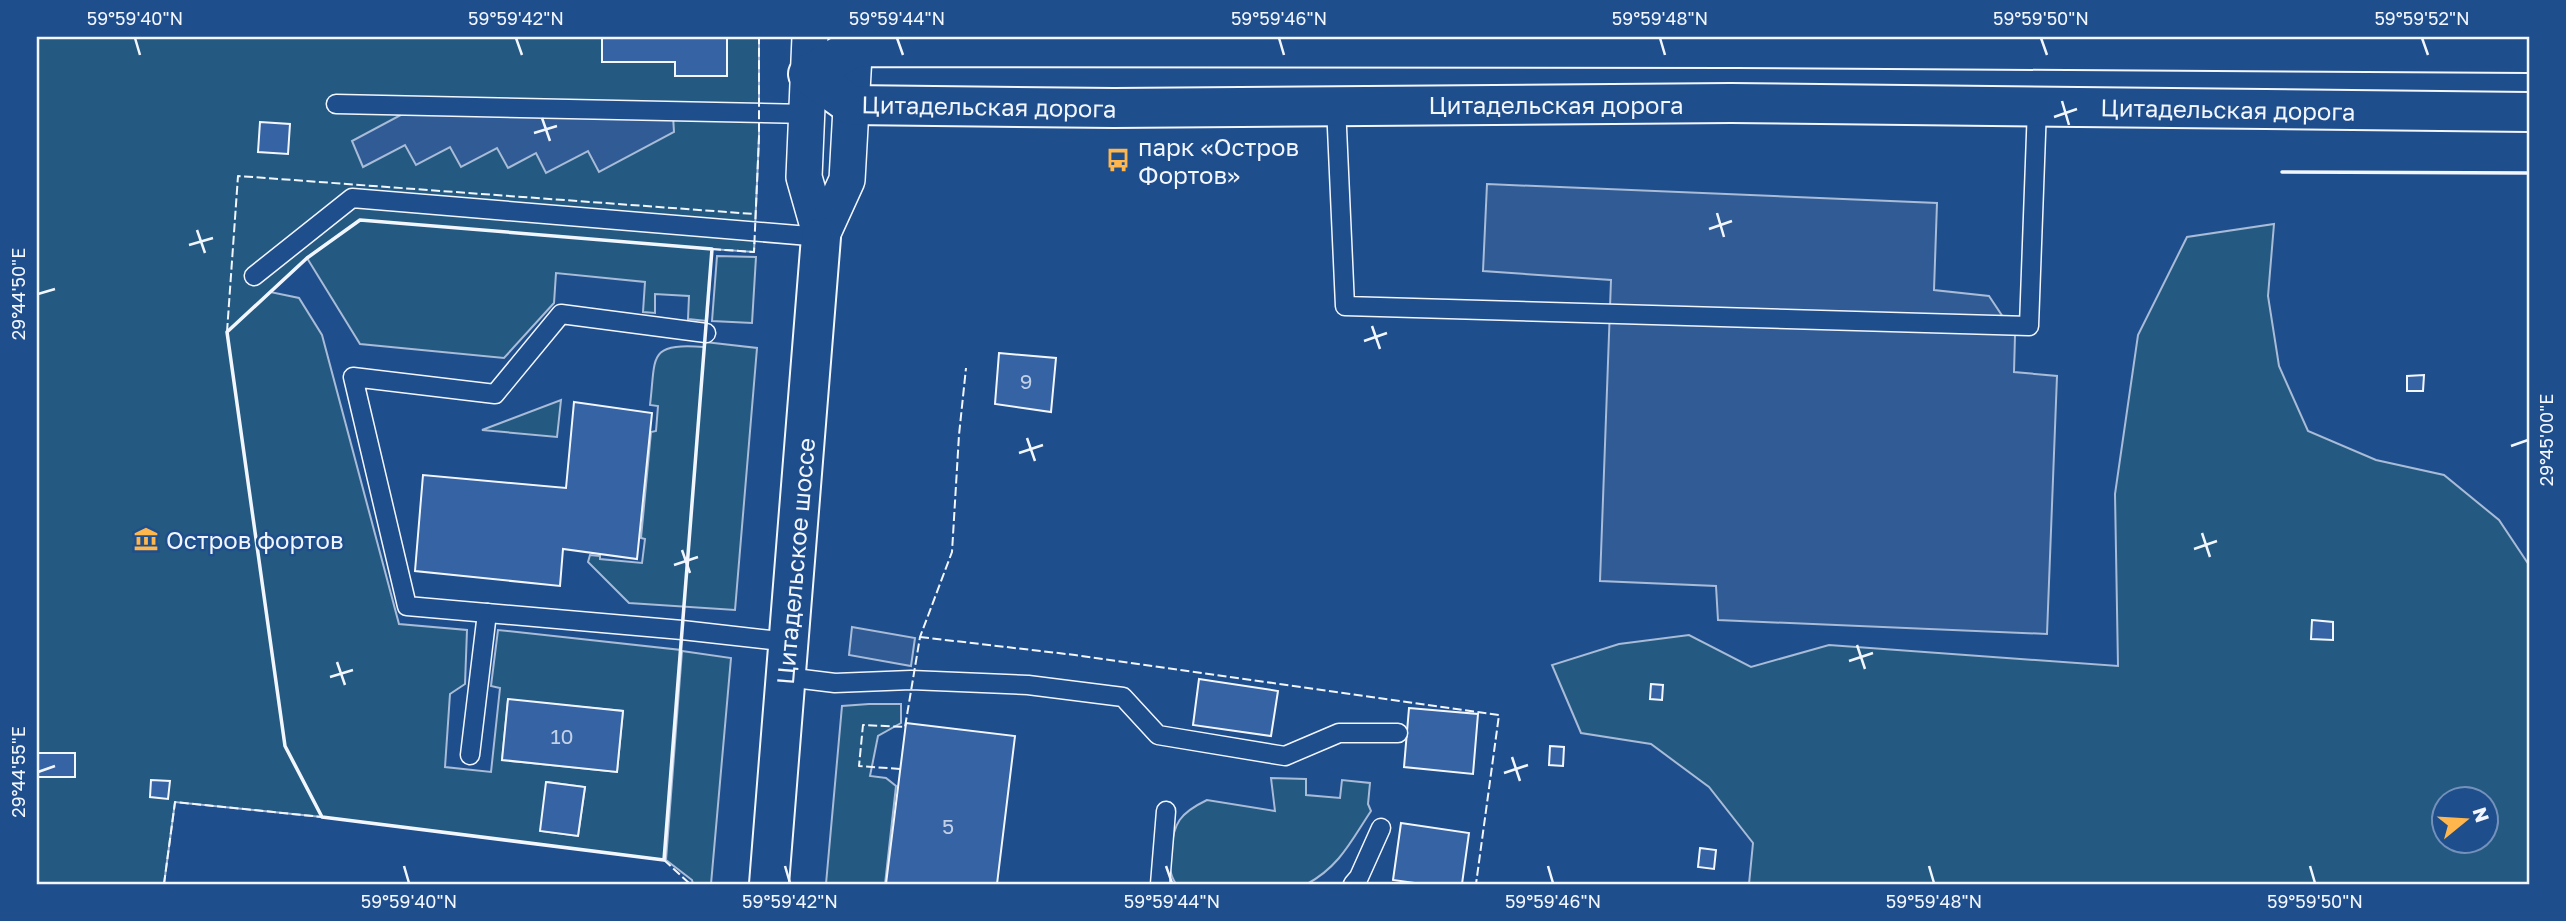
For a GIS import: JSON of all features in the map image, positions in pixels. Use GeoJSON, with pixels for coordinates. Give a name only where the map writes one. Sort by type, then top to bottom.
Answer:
{"type":"FeatureCollection","features":[{"type":"Feature","properties":{"kind":"street"},"geometry":{"type":"LineString","coordinates":[[809,55],[855,42],[1736,42],[2529,53]]}},
{"type":"Feature","properties":{"kind":"street","name":"Цитадельское шоссе"},"geometry":{"type":"LineString","coordinates":[[769,884],[821,237],[847,180],[855,42]]}},
{"type":"Feature","properties":{"kind":"street","name":"Цитадельское шоссе"},"geometry":{"type":"LineString","coordinates":[[809,55],[804,177],[821,237]]}},
{"type":"Feature","properties":{"kind":"street","name":"Цитадельская дорога"},"geometry":{"type":"LineString","coordinates":[[809,55],[851,105],[1114,108],[1731,103],[2529,112]]}},
{"type":"Feature","properties":{"kind":"lane"},"geometry":{"type":"LineString","coordinates":[[336,104],[807,114]]}},
{"type":"Feature","properties":{"kind":"lane"},"geometry":{"type":"LineString","coordinates":[[1336,106],[1345,306],[2029,326],[2036,107]]}},
{"type":"Feature","properties":{"kind":"lane"},"geometry":{"type":"LineString","coordinates":[[254,276],[352,198],[821,237]]}},
{"type":"Feature","properties":{"kind":"lane"},"geometry":{"type":"LineString","coordinates":[[706,333],[561,314],[495,394],[353,377],[408,606],[682,629],[787,660],[835,683],[911,680],[1028,685],[1123,697],[1158,735],[1285,756],[1339,733],[1398,733]]}},
{"type":"Feature","properties":{"kind":"lane"},"geometry":{"type":"LineString","coordinates":[[470,755],[487,613]]}},
{"type":"Feature","properties":{"kind":"lane"},"geometry":{"type":"LineString","coordinates":[[1160,884],[1166,811]]}},
{"type":"Feature","properties":{"kind":"lane"},"geometry":{"type":"LineString","coordinates":[[1353,884],[1359,877],[1381,828]]}},
{"type":"Feature","properties":{"kind":"shaded area","name":"Остров фортов"},"geometry":{"type":"Polygon","coordinates":[[[37,37],[759,37],[759,137],[754,252],[712,249],[707,321],[688,319],[689,296],[655,294],[655,313],[643,312],[645,282],[556,273],[554,303],[504,358],[360,344],[307,258],[270,292],[299,298],[322,335],[399,624],[467,630],[465,684],[450,694],[445,767],[491,772],[500,688],[491,686],[498,630],[681,650],[664,860],[322,817],[175,802],[164,884],[37,884],[37,37]],[[508,700],[502,760],[617,772],[623,711],[508,700]],[[547,782],[541,831],[578,836],[585,787],[547,782]]]}},
{"type":"Feature","properties":{"kind":"shaded area"},"geometry":{"type":"Polygon","coordinates":[[[410,110],[673,116],[674,132],[599,172],[588,151],[546,173],[536,153],[508,168],[497,148],[461,167],[450,147],[416,165],[405,145],[363,167],[352,141],[410,110]]]}},
{"type":"Feature","properties":{"kind":"shaded area"},"geometry":{"type":"Polygon","coordinates":[[[1487,184],[1937,203],[1934,290],[1989,296],[2015,335],[2014,372],[2057,376],[2047,634],[1718,620],[1716,586],[1600,581],[1611,280],[1483,271],[1487,184]]]}},
{"type":"Feature","properties":{"kind":"shaded area"},"geometry":{"type":"Polygon","coordinates":[[[2274,224],[2268,296],[2279,366],[2308,431],[2376,460],[2444,475],[2499,520],[2529,565],[2529,884],[1749,884],[1753,843],[1709,787],[1651,744],[1581,733],[1552,665],[1619,644],[1689,635],[1751,667],[1829,645],[2118,666],[2115,494],[2138,335],[2187,237],[2274,224]]]}},
{"type":"Feature","properties":{"kind":"shaded area"},"geometry":{"type":"Polygon","coordinates":[[[717,256],[756,257],[752,323],[712,321],[717,256]]]}},
{"type":"Feature","properties":{"kind":"shaded area"},"geometry":{"type":"Polygon","coordinates":[[[705,342],[757,348],[735,610],[629,603],[588,562],[590,555],[600,556],[600,559],[642,563],[645,539],[641,538],[651,432],[656,431],[658,406],[650,405],[655,364],[663,351],[672,347],[704,347],[705,342]]]}},
{"type":"Feature","properties":{"kind":"shaded area"},"geometry":{"type":"Polygon","coordinates":[[[561,400],[557,437],[482,430],[561,400]]]}},
{"type":"Feature","properties":{"kind":"shaded area"},"geometry":{"type":"Polygon","coordinates":[[[852,627],[915,638],[911,666],[849,655],[852,627]]]}},
{"type":"Feature","properties":{"kind":"shaded area"},"geometry":{"type":"Polygon","coordinates":[[[682,651],[731,658],[711,884],[693,884],[692,880],[666,860],[682,651]]]}},
{"type":"Feature","properties":{"kind":"shaded area"},"geometry":{"type":"Polygon","coordinates":[[[901,704],[901,723],[878,736],[870,776],[886,778],[896,786],[885,884],[826,884],[842,706],[901,704]]]}},
{"type":"Feature","properties":{"kind":"shaded area"},"geometry":{"type":"Polygon","coordinates":[[[1271,778],[1306,779],[1306,795],[1340,798],[1342,780],[1370,783],[1368,804],[1371,811],[1336,861],[1307,884],[1176,884],[1170,869],[1172,842],[1176,826],[1184,815],[1207,800],[1275,811],[1271,778]]]}},
{"type":"Feature","properties":{"kind":"building"},"geometry":{"type":"Polygon","coordinates":[[[602,37],[727,37],[727,76],[675,76],[675,62],[602,62],[602,37]]]}},
{"type":"Feature","properties":{"kind":"building"},"geometry":{"type":"Polygon","coordinates":[[[260,122],[290,124],[288,154],[258,152],[260,122]]]}},
{"type":"Feature","properties":{"kind":"building"},"geometry":{"type":"Polygon","coordinates":[[[999,353],[1056,358],[1051,412],[995,404],[999,353]]]}},
{"type":"Feature","properties":{"kind":"building"},"geometry":{"type":"Polygon","coordinates":[[[2424,375],[2423,391],[2407,391],[2407,376],[2424,375]]]}},
{"type":"Feature","properties":{"kind":"building"},"geometry":{"type":"Polygon","coordinates":[[[574,402],[652,413],[637,559],[563,549],[560,586],[415,571],[423,475],[566,488],[574,402]]]}},
{"type":"Feature","properties":{"kind":"building"},"geometry":{"type":"Polygon","coordinates":[[[2312,620],[2333,622],[2333,640],[2311,639],[2312,620]]]}},
{"type":"Feature","properties":{"kind":"building"},"geometry":{"type":"Polygon","coordinates":[[[1199,679],[1278,691],[1271,736],[1193,725],[1199,679]]]}},
{"type":"Feature","properties":{"kind":"building"},"geometry":{"type":"Polygon","coordinates":[[[1651,684],[1663,685],[1662,700],[1650,699],[1651,684]]]}},
{"type":"Feature","properties":{"kind":"building"},"geometry":{"type":"Polygon","coordinates":[[[508,699],[623,711],[617,772],[502,760],[508,699]]]}},
{"type":"Feature","properties":{"kind":"building"},"geometry":{"type":"Polygon","coordinates":[[[1409,708],[1478,714],[1473,774],[1404,767],[1409,708]]]}},
{"type":"Feature","properties":{"kind":"building"},"geometry":{"type":"Polygon","coordinates":[[[906,723],[1015,736],[997,884],[886,884],[906,723]]]}},
{"type":"Feature","properties":{"kind":"building"},"geometry":{"type":"Polygon","coordinates":[[[1550,746],[1564,747],[1563,766],[1549,765],[1550,746]]]}},
{"type":"Feature","properties":{"kind":"building"},"geometry":{"type":"Polygon","coordinates":[[[37,753],[75,753],[75,777],[37,777],[37,753]]]}},
{"type":"Feature","properties":{"kind":"building"},"geometry":{"type":"Polygon","coordinates":[[[151,780],[170,781],[168,799],[150,797],[151,780]]]}},
{"type":"Feature","properties":{"kind":"building"},"geometry":{"type":"Polygon","coordinates":[[[546,782],[585,787],[578,836],[540,831],[546,782]]]}},
{"type":"Feature","properties":{"kind":"building"},"geometry":{"type":"Polygon","coordinates":[[[1401,823],[1469,833],[1462,884],[1422,884],[1393,880],[1401,823]]]}},
{"type":"Feature","properties":{"kind":"building"},"geometry":{"type":"Polygon","coordinates":[[[1700,848],[1716,850],[1714,869],[1698,867],[1700,848]]]}},
{"type":"Feature","properties":{"kind":"fence"},"geometry":{"type":"LineString","coordinates":[[712,249],[754,252],[759,137],[759,37]]}},
{"type":"Feature","properties":{"kind":"fence"},"geometry":{"type":"LineString","coordinates":[[227,332],[238,176],[754,214]]}},
{"type":"Feature","properties":{"kind":"fence"},"geometry":{"type":"LineString","coordinates":[[900,769],[859,766],[863,725],[905,727],[920,637],[952,552],[966,368]]}},
{"type":"Feature","properties":{"kind":"fence"},"geometry":{"type":"LineString","coordinates":[[920,637],[1075,655],[1499,715],[1476,884]]}},
{"type":"Feature","properties":{"kind":"fence"},"geometry":{"type":"LineString","coordinates":[[164,884],[175,802],[322,817]]}},
{"type":"Feature","properties":{"kind":"fence"},"geometry":{"type":"LineString","coordinates":[[664,860],[690,884]]}},
{"type":"Feature","properties":{"kind":"wall"},"geometry":{"type":"LineString","coordinates":[[2282,172],[2529,173]]}},
{"type":"Feature","properties":{"kind":"wall"},"geometry":{"type":"LineString","coordinates":[[360,220],[712,249],[664,860],[322,817],[285,746],[227,332],[307,258],[360,220]]}},
{"type":"Feature","properties":{"kind":"place","name":"парк «Остров Фортов»"},"geometry":{"type":"Point","coordinates":[1118,160]}},
{"type":"Feature","properties":{"kind":"place","name":"Остров фортов"},"geometry":{"type":"Point","coordinates":[146,539]}}]}
